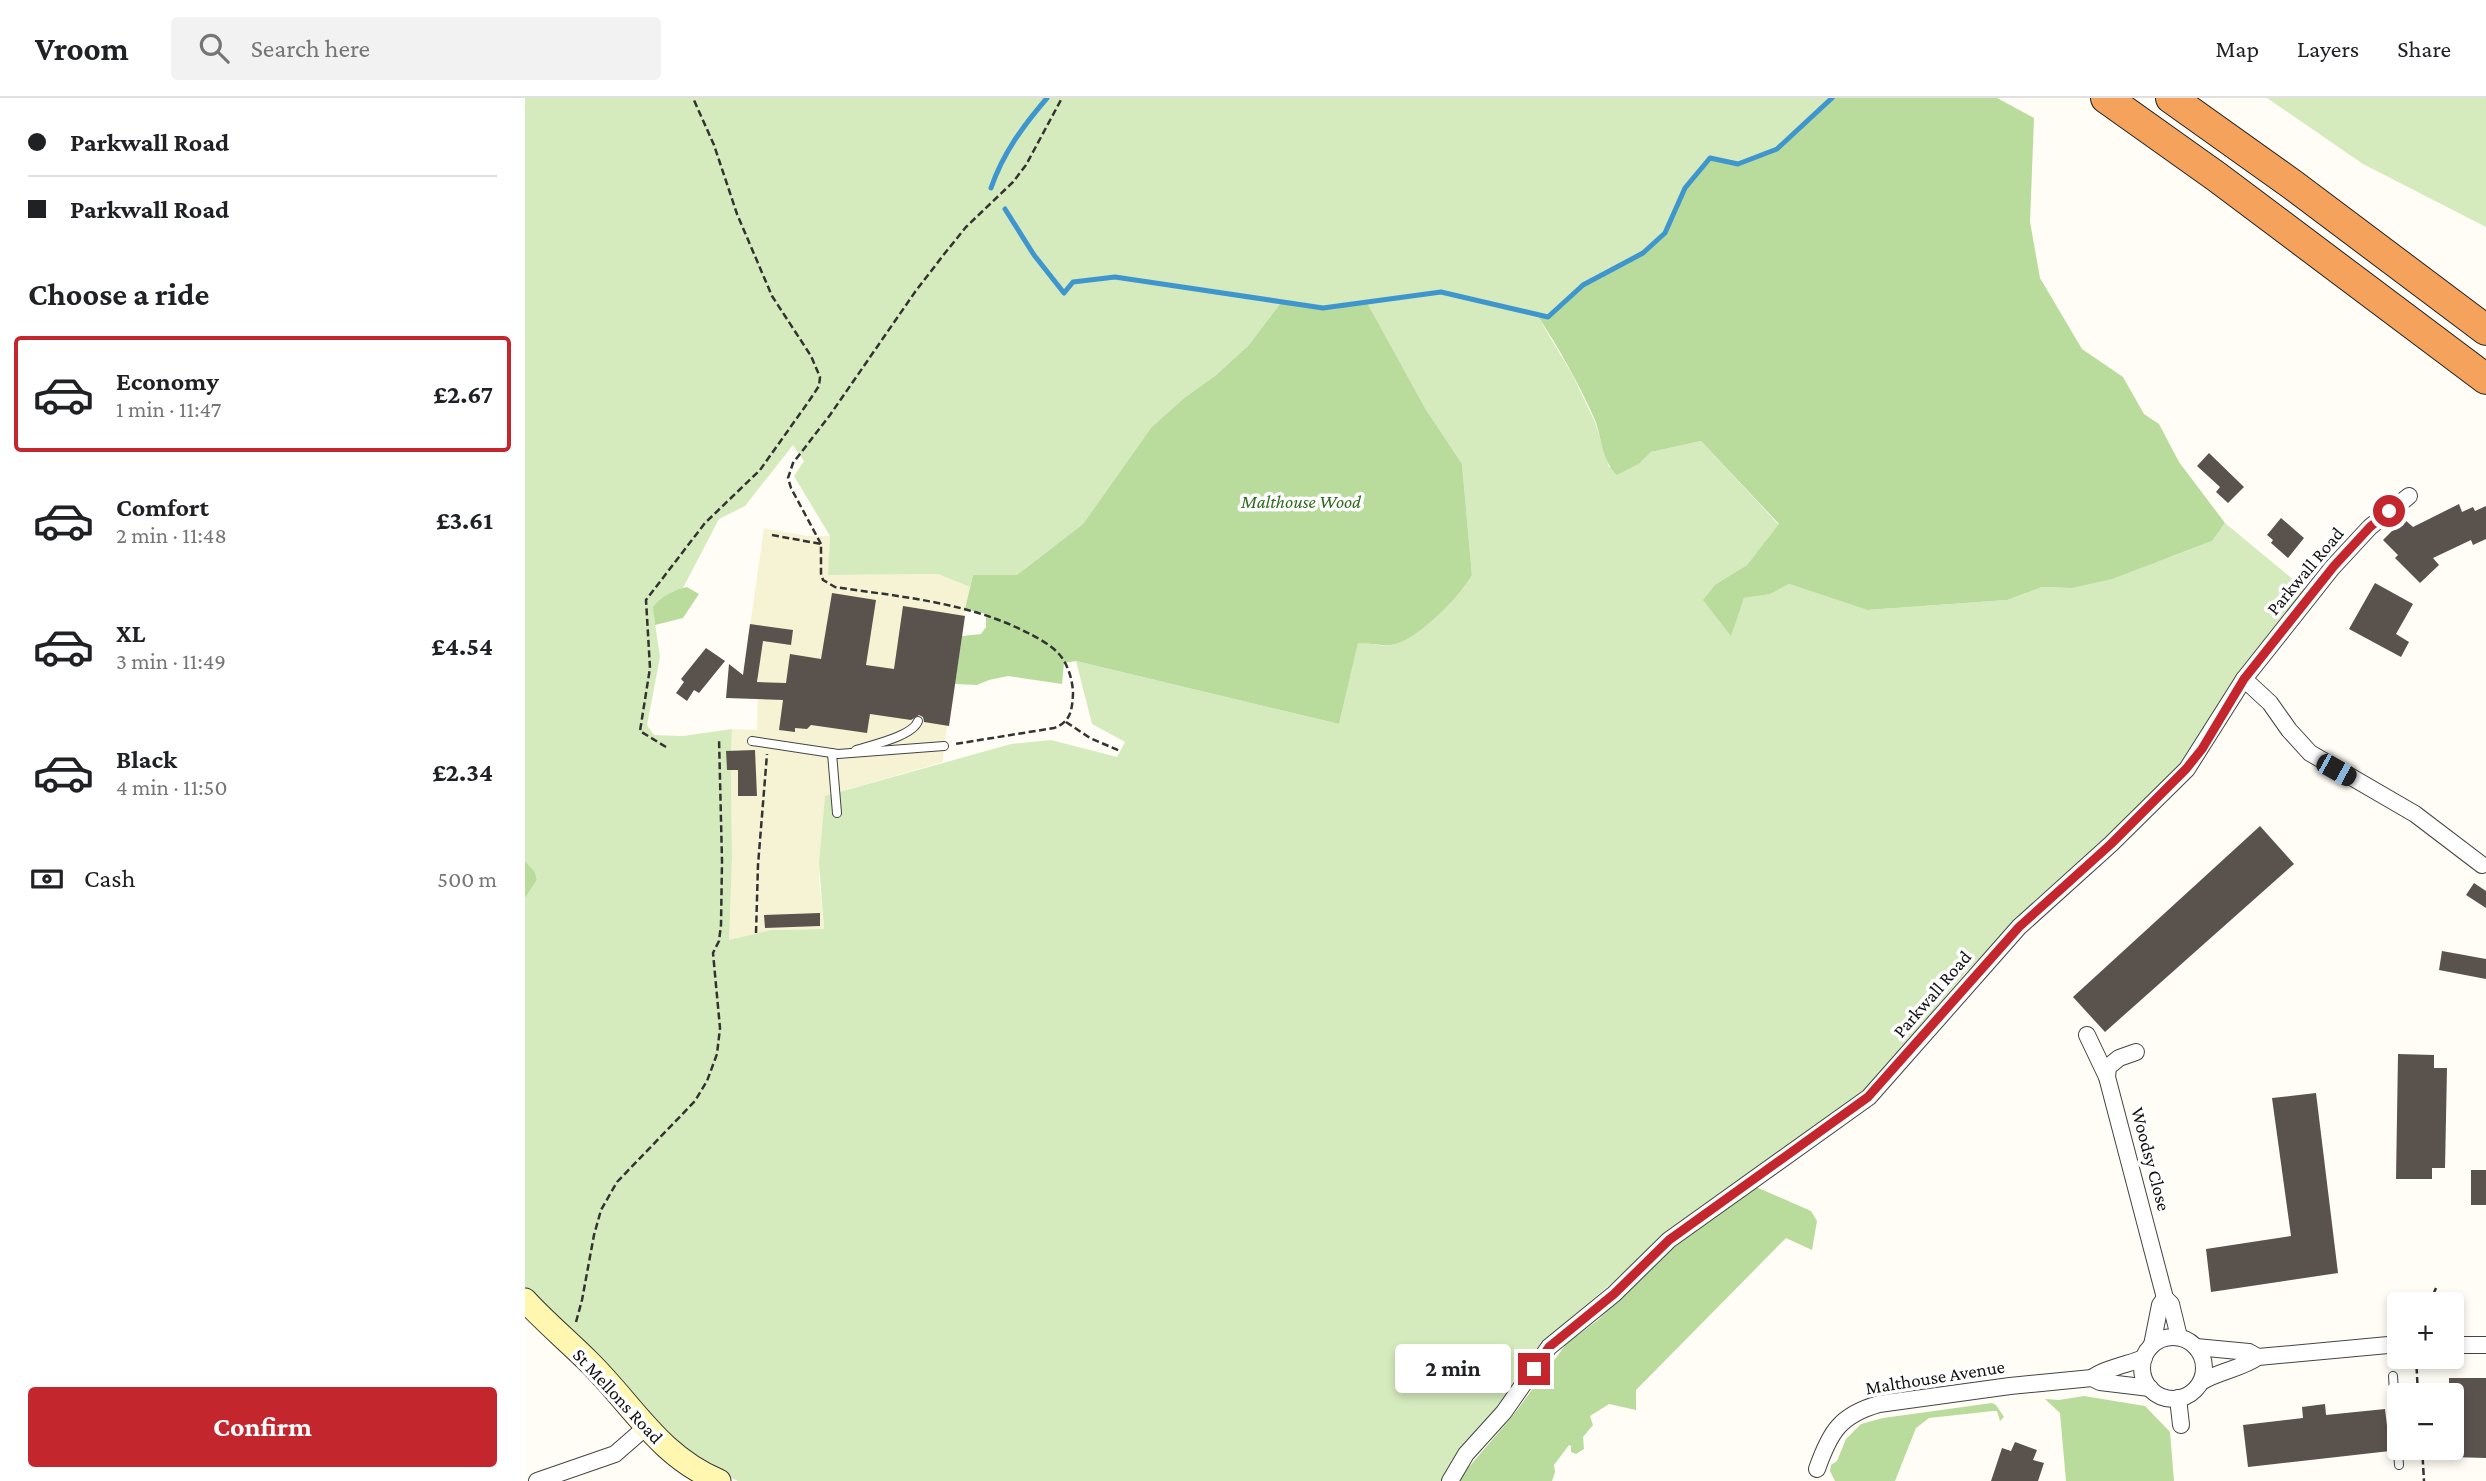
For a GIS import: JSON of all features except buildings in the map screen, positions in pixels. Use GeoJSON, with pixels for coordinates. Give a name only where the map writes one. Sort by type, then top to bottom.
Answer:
{"type":"FeatureCollection","features":[{"type":"Feature","properties":{"kind":"highway"},"geometry":{"type":"LineString","coordinates":[[2106,98],[2217,177],[2486,381]]}},
{"type":"Feature","properties":{"kind":"highway"},"geometry":{"type":"LineString","coordinates":[[2171,98],[2293,185],[2485,330]]}},
{"type":"Feature","properties":{"kind":"main road","name":"St Mellons Road"},"geometry":{"type":"LineString","coordinates":[[529,1310],[589,1362],[668,1450],[695,1471],[719,1481]]}},
{"type":"Feature","properties":{"kind":"street","name":"Parkwall Road"},"geometry":{"type":"LineString","coordinates":[[1450,1481],[1467,1454],[1504,1412],[1549,1347],[1614,1294],[1669,1240],[1868,1097],[2019,927],[2111,844],[2186,769],[2202,749],[2244,679],[2339,561],[2370,527],[2409,496]]}},
{"type":"Feature","properties":{"kind":"street"},"geometry":{"type":"LineString","coordinates":[[2244,679],[2270,703],[2309,753],[2415,814],[2484,867]]}},
{"type":"Feature","properties":{"kind":"street","name":"Woodsy Close"},"geometry":{"type":"LineString","coordinates":[[2087,1035],[2107,1077],[2165,1298],[2171,1304],[2179,1338]]}},
{"type":"Feature","properties":{"kind":"street"},"geometry":{"type":"LineString","coordinates":[[2107,1077],[2108,1067],[2119,1058],[2136,1052]]}},
{"type":"Feature","properties":{"kind":"street"},"geometry":{"type":"LineString","coordinates":[[2165,1298],[2160,1305],[2142,1368],[2150,1388],[2158,1395],[2178,1398],[2195,1390],[2205,1363],[2196,1347]]}},
{"type":"Feature","properties":{"kind":"street"},"geometry":{"type":"LineString","coordinates":[[2148,1352],[2169,1337],[2179,1338],[2196,1347],[2249,1352],[2258,1357]]}},
{"type":"Feature","properties":{"kind":"street"},"geometry":{"type":"LineString","coordinates":[[2200,1382],[2216,1373],[2250,1363],[2258,1357],[2387,1345]]}},
{"type":"Feature","properties":{"kind":"street"},"geometry":{"type":"LineString","coordinates":[[2464,1345],[2486,1345]]}},
{"type":"Feature","properties":{"kind":"street","name":"Malthouse Avenue"},"geometry":{"type":"LineString","coordinates":[[2092,1378],[2098,1372],[2148,1352]]}},
{"type":"Feature","properties":{"kind":"street","name":"Malthouse Avenue"},"geometry":{"type":"LineString","coordinates":[[1817,1469],[1832,1433],[1848,1416],[1879,1404],[2092,1378],[2100,1382],[2150,1388]]}},
{"type":"Feature","properties":{"kind":"street"},"geometry":{"type":"LineString","coordinates":[[2178,1398],[2181,1424]]}},
{"type":"Feature","properties":{"kind":"street"},"geometry":{"type":"LineString","coordinates":[[537,1481],[615,1454],[646,1427]]}},
{"type":"Feature","properties":{"kind":"lane"},"geometry":{"type":"LineString","coordinates":[[847,754],[908,733],[916,727],[918,721]]}},
{"type":"Feature","properties":{"kind":"lane"},"geometry":{"type":"LineString","coordinates":[[752,741],[847,754],[944,746]]}},
{"type":"Feature","properties":{"kind":"lane"},"geometry":{"type":"LineString","coordinates":[[832,753],[837,813]]}},
{"type":"Feature","properties":{"kind":"lane"},"geometry":{"type":"LineString","coordinates":[[2393,1376],[2399,1465]]}},
{"type":"Feature","properties":{"kind":"path"},"geometry":{"type":"LineString","coordinates":[[666,747],[640,730],[650,668],[646,600],[711,516],[760,470],[819,386],[820,377],[811,356],[772,296],[737,214],[714,145],[693,98]]}},
{"type":"Feature","properties":{"kind":"path"},"geometry":{"type":"LineString","coordinates":[[944,746],[1054,728],[1066,722],[1072,707],[1073,688],[1059,654],[1039,638],[986,614],[965,608],[835,587],[823,580],[821,544],[788,478],[793,463],[830,415],[915,292],[966,227],[1013,183],[1026,165],[1062,98]]}},
{"type":"Feature","properties":{"kind":"path"},"geometry":{"type":"LineString","coordinates":[[772,535],[821,544]]}},
{"type":"Feature","properties":{"kind":"path"},"geometry":{"type":"LineString","coordinates":[[1066,722],[1090,738],[1120,751]]}},
{"type":"Feature","properties":{"kind":"path"},"geometry":{"type":"LineString","coordinates":[[569,1343],[582,1300],[601,1210],[617,1182],[695,1101],[707,1081],[717,1054],[720,1028],[713,953],[719,941],[721,925],[719,738]]}},
{"type":"Feature","properties":{"kind":"path"},"geometry":{"type":"LineString","coordinates":[[755,933],[768,744]]}},
{"type":"Feature","properties":{"kind":"path"},"geometry":{"type":"LineString","coordinates":[[2434,1292],[2436,1288]]}},
{"type":"Feature","properties":{"kind":"path"},"geometry":{"type":"LineString","coordinates":[[2423,1460],[2424,1481]]}},
{"type":"Feature","properties":{"kind":"shaded area"},"geometry":{"type":"Polygon","coordinates":[[[764,528],[807,536],[830,536],[829,575],[938,574],[970,587],[943,762],[825,796],[819,878],[824,929],[771,930],[728,941],[732,858],[731,770],[727,770],[726,751],[731,750],[732,729],[757,730],[758,677],[743,675],[764,528]]]}},
{"type":"Feature","properties":{"kind":"green space"},"geometry":{"type":"Polygon","coordinates":[[[525,98],[1832,98],[1777,149],[1685,188],[1665,233],[1643,253],[1583,285],[1548,317],[1537,315],[1572,374],[1595,422],[1609,467],[1640,463],[1651,452],[1701,441],[1779,525],[1747,565],[1716,584],[1730,635],[1744,598],[1769,594],[1789,584],[1867,610],[2007,600],[2042,587],[2072,588],[2173,556],[2212,541],[2225,523],[2307,591],[2185,763],[2125,824],[2011,926],[1967,971],[1870,1085],[1848,1104],[1656,1244],[1536,1349],[1499,1409],[1442,1481],[738,1481],[714,1469],[673,1437],[583,1341],[525,1300],[525,898],[537,880],[535,872],[525,861],[525,98]],[[1283,300],[1248,346],[1216,375],[1183,399],[1149,431],[1083,524],[1017,575],[973,575],[970,587],[938,574],[828,575],[830,536],[794,476],[804,461],[793,445],[745,506],[719,519],[683,588],[671,592],[654,617],[660,657],[647,725],[654,735],[683,736],[732,729],[731,751],[726,752],[727,769],[731,770],[729,940],[771,930],[824,929],[819,863],[825,796],[1011,744],[1051,740],[1117,757],[1125,742],[1092,724],[1076,661],[1339,724],[1358,642],[1392,645],[1402,641],[1437,615],[1472,575],[1462,464],[1425,408],[1367,304],[1323,308],[1283,300]]]}},
{"type":"Feature","properties":{"kind":"green space"},"geometry":{"type":"Polygon","coordinates":[[[1832,98],[1997,98],[2034,118],[2030,222],[2040,278],[2082,349],[2123,377],[2144,414],[2159,424],[2179,462],[2225,523],[2212,541],[2112,579],[2072,588],[2042,587],[2007,600],[1867,610],[1789,584],[1770,594],[1744,598],[1731,636],[1703,600],[1716,584],[1747,565],[1779,524],[1701,441],[1651,452],[1640,463],[1617,475],[1605,456],[1595,420],[1582,393],[1537,315],[1548,317],[1583,285],[1643,253],[1665,233],[1685,188],[1710,158],[1738,164],[1777,149],[1832,98]]]}},
{"type":"Feature","properties":{"kind":"green space"},"geometry":{"type":"Polygon","coordinates":[[[2267,98],[2486,98],[2486,227],[2363,164],[2267,98]]]}},
{"type":"Feature","properties":{"kind":"green space","name":"Malthouse Wood"},"geometry":{"type":"Polygon","coordinates":[[[1283,300],[1323,308],[1367,303],[1425,408],[1462,464],[1472,575],[1458,594],[1436,617],[1401,642],[1391,645],[1358,643],[1339,724],[1076,661],[1064,663],[1062,684],[1008,676],[977,685],[955,684],[962,636],[981,634],[986,627],[986,614],[965,609],[973,575],[1017,575],[1083,524],[1151,428],[1248,346],[1283,300]]]}},
{"type":"Feature","properties":{"kind":"green space"},"geometry":{"type":"Polygon","coordinates":[[[687,587],[699,594],[683,618],[655,625],[653,607],[668,594],[687,587]]]}},
{"type":"Feature","properties":{"kind":"green space"},"geometry":{"type":"Polygon","coordinates":[[[525,861],[535,872],[537,880],[525,898],[525,861]]]}},
{"type":"Feature","properties":{"kind":"green space"},"geometry":{"type":"Polygon","coordinates":[[[1756,1187],[1811,1211],[1817,1221],[1812,1250],[1786,1238],[1636,1390],[1636,1410],[1609,1404],[1590,1416],[1593,1425],[1583,1437],[1584,1449],[1576,1454],[1571,1452],[1569,1445],[1554,1465],[1552,1481],[1442,1481],[1450,1469],[1461,1476],[1511,1418],[1567,1343],[1598,1320],[1641,1276],[1685,1238],[1756,1187]]]}},
{"type":"Feature","properties":{"kind":"green space"},"geometry":{"type":"Polygon","coordinates":[[[2084,1396],[2145,1406],[2170,1432],[2174,1481],[2066,1481],[2060,1413],[2045,1399],[2084,1396]]]}},
{"type":"Feature","properties":{"kind":"green space"},"geometry":{"type":"Polygon","coordinates":[[[1992,1403],[2004,1417],[2000,1421],[1997,1411],[1993,1411],[1929,1418],[1916,1428],[1895,1481],[1835,1481],[1830,1471],[1846,1439],[1861,1424],[1883,1418],[1992,1403]]]}},
{"type":"Feature","properties":{"kind":"waterway"},"geometry":{"type":"LineString","coordinates":[[991,188],[1001,163],[1015,140],[1047,98]]}},
{"type":"Feature","properties":{"kind":"waterway"},"geometry":{"type":"LineString","coordinates":[[1005,209],[1034,255],[1064,293],[1073,282],[1115,277],[1323,308],[1441,292],[1548,317],[1583,285],[1643,253],[1665,233],[1685,188],[1710,158],[1738,164],[1777,149],[1832,98]]}},
{"type":"Feature","properties":{"kind":"route"},"geometry":{"type":"LineString","coordinates":[[1534,1369],[1549,1347],[1614,1294],[1669,1240],[1868,1097],[2019,927],[2111,844],[2186,769],[2202,749],[2244,679],[2334,566],[2370,527],[2389,511]]}}]}
